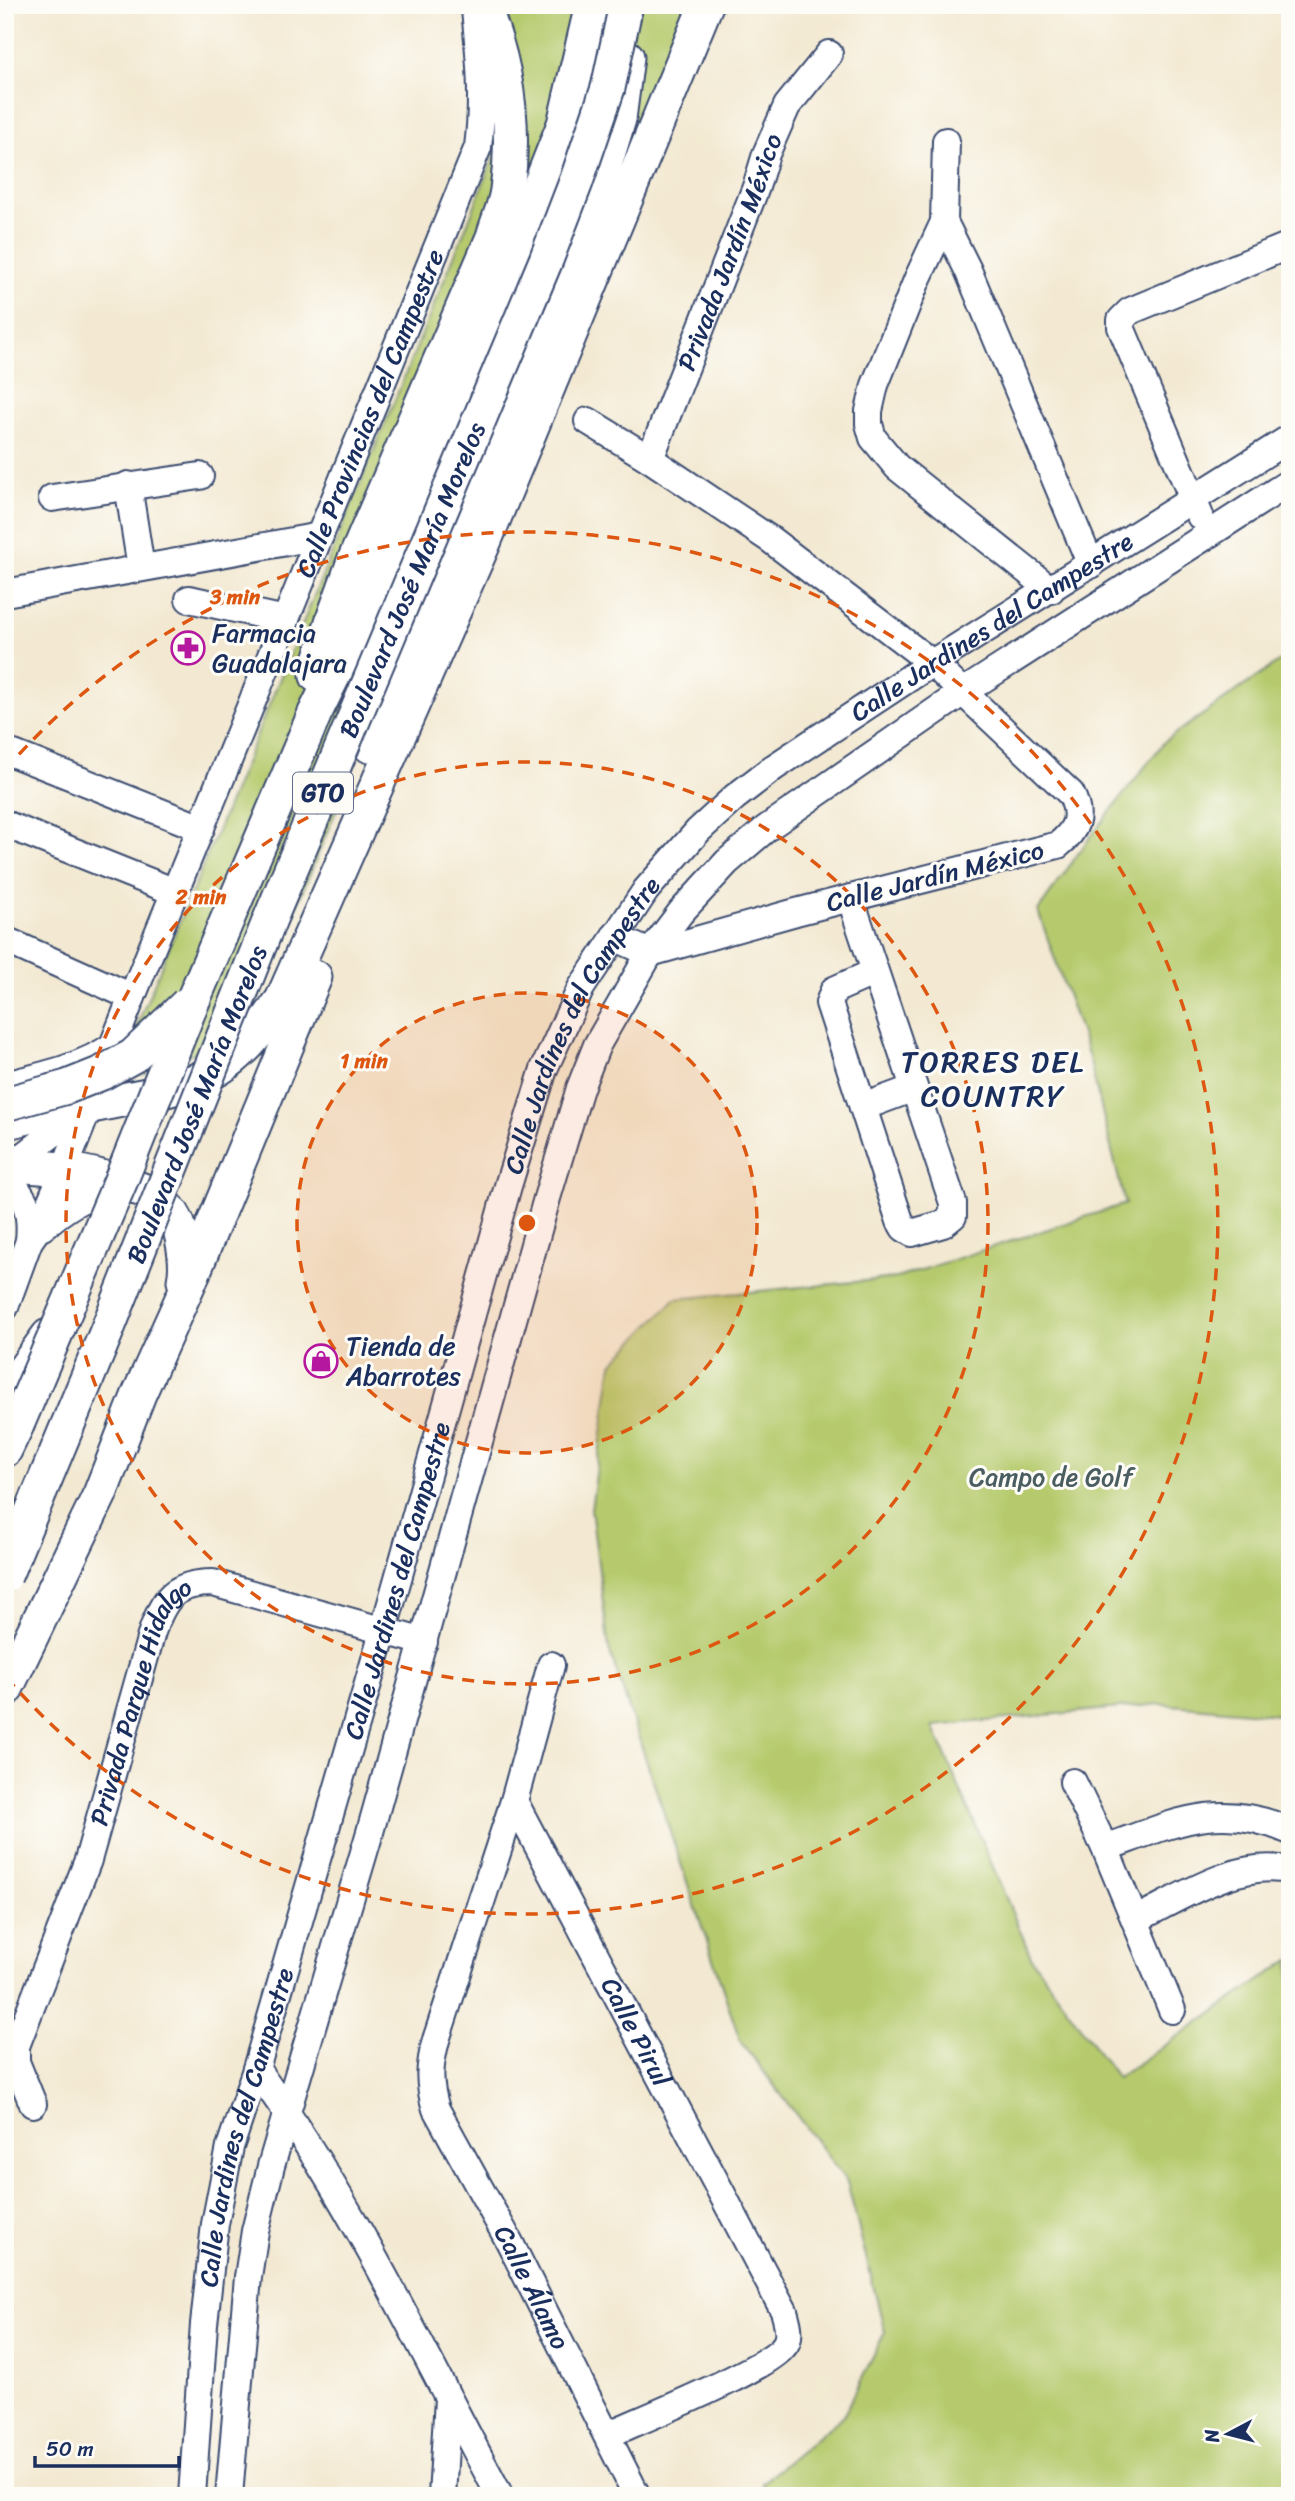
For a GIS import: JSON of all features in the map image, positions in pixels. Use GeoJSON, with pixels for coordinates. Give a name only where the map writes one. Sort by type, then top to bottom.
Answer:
{"type":"FeatureCollection","features":[{"type":"Feature","properties":{"kind":"main road"},"geometry":{"type":"LineString","coordinates":[[316,713],[318,666],[354,561],[493,237],[507,192],[510,132],[504,65],[483,5]]}},
{"type":"Feature","properties":{"kind":"main road","name":"Boulevard José María Morelos"},"geometry":{"type":"LineString","coordinates":[[5,1450],[121,1180],[194,998],[316,713],[354,634],[496,297],[559,136],[592,5]]}},
{"type":"Feature","properties":{"kind":"main road"},"geometry":{"type":"LineString","coordinates":[[252,1040],[574,251],[601,178],[619,119],[629,41],[629,5]]}},
{"type":"Feature","properties":{"kind":"main road","name":"Boulevard José María Morelos"},"geometry":{"type":"LineString","coordinates":[[5,1576],[106,1333],[270,919],[546,260],[576,183],[608,88],[629,5]]}},
{"type":"Feature","properties":{"kind":"main road"},"geometry":{"type":"LineString","coordinates":[[87,1107],[146,1095],[203,1078],[235,1057],[252,1040],[282,1000],[483,545],[706,5]]}},
{"type":"Feature","properties":{"kind":"main road"},"geometry":{"type":"LineString","coordinates":[[5,1690],[100,1494],[139,1394],[195,1268],[458,631],[483,545]]}},
{"type":"Feature","properties":{"kind":"main road"},"geometry":{"type":"LineString","coordinates":[[5,1104],[67,1087],[102,1073],[133,1056],[194,998]]}},
{"type":"Feature","properties":{"kind":"main road"},"geometry":{"type":"LineString","coordinates":[[10,1169],[64,1170],[106,1177],[156,1196],[172,1209],[183,1243],[185,1276],[176,1311]]}},
{"type":"Feature","properties":{"kind":"main road"},"geometry":{"type":"LineString","coordinates":[[35,1232],[65,1205],[93,1191],[108,1186],[134,1189]]}},
{"type":"Feature","properties":{"kind":"main road"},"geometry":{"type":"LineString","coordinates":[[5,1396],[48,1337],[66,1307]]}},
{"type":"Feature","properties":{"kind":"street","name":"Calle Provincias del Campestre"},"geometry":{"type":"LineString","coordinates":[[5,1307],[35,1232],[64,1170],[87,1107],[478,148],[483,112],[475,5]]}},
{"type":"Feature","properties":{"kind":"street","name":"Privada Jardín México"},"geometry":{"type":"LineString","coordinates":[[650,459],[756,187],[766,154],[787,106],[829,54]]}},
{"type":"Feature","properties":{"kind":"street"},"geometry":{"type":"LineString","coordinates":[[946,141],[944,222],[917,280],[875,385],[869,424],[873,438],[897,467],[1051,590]]}},
{"type":"Feature","properties":{"kind":"street"},"geometry":{"type":"LineString","coordinates":[[944,222],[968,270],[1091,565]]}},
{"type":"Feature","properties":{"kind":"street"},"geometry":{"type":"LineString","coordinates":[[1209,533],[1192,500],[1121,327],[1121,320],[1130,311],[1290,245]]}},
{"type":"Feature","properties":{"kind":"street","name":"Calle Jardín México"},"geometry":{"type":"LineString","coordinates":[[589,421],[771,540],[932,663],[1071,794],[1077,811],[1078,822],[1073,831],[1058,845],[851,898],[650,954]]}},
{"type":"Feature","properties":{"kind":"street","name":"Calle Jardines del Campestre"},"geometry":{"type":"LineString","coordinates":[[192,2496],[198,2387],[215,2224],[230,2147],[256,2069],[383,1632],[508,1186],[544,1069],[581,988],[646,890],[698,831],[735,797],[773,768],[932,663],[1290,438]]}},
{"type":"Feature","properties":{"kind":"street"},"geometry":{"type":"LineString","coordinates":[[52,498],[200,476]]}},
{"type":"Feature","properties":{"kind":"street","name":"Calle Jardines del Campestre"},"geometry":{"type":"LineString","coordinates":[[229,2496],[248,2277],[271,2165],[424,1642],[543,1212],[580,1088],[597,1045],[650,954],[681,912],[727,862],[767,828],[963,692],[1290,482]]}},
{"type":"Feature","properties":{"kind":"street"},"geometry":{"type":"LineString","coordinates":[[128,485],[141,568]]}},
{"type":"Feature","properties":{"kind":"street"},"geometry":{"type":"LineString","coordinates":[[5,593],[320,537]]}},
{"type":"Feature","properties":{"kind":"street"},"geometry":{"type":"LineString","coordinates":[[189,599],[286,620]]}},
{"type":"Feature","properties":{"kind":"street"},"geometry":{"type":"LineString","coordinates":[[14,754],[201,828]]}},
{"type":"Feature","properties":{"kind":"street"},"geometry":{"type":"LineString","coordinates":[[5,824],[175,892]]}},
{"type":"Feature","properties":{"kind":"street"},"geometry":{"type":"LineString","coordinates":[[851,898],[953,1203],[953,1216],[943,1224],[912,1233],[904,1228],[830,1003],[834,990],[875,972]]}},
{"type":"Feature","properties":{"kind":"street"},"geometry":{"type":"LineString","coordinates":[[614,937],[650,954]]}},
{"type":"Feature","properties":{"kind":"street"},"geometry":{"type":"LineString","coordinates":[[5,940],[132,997]]}},
{"type":"Feature","properties":{"kind":"street"},"geometry":{"type":"LineString","coordinates":[[5,1085],[82,1062],[113,1046]]}},
{"type":"Feature","properties":{"kind":"street"},"geometry":{"type":"LineString","coordinates":[[863,1107],[914,1088]]}},
{"type":"Feature","properties":{"kind":"street"},"geometry":{"type":"LineString","coordinates":[[5,1126],[87,1107]]}},
{"type":"Feature","properties":{"kind":"street"},"geometry":{"type":"LineString","coordinates":[[35,1232],[27,1204],[10,1169],[87,1107]]}},
{"type":"Feature","properties":{"kind":"street","name":"Privada Parque Hidalgo"},"geometry":{"type":"LineString","coordinates":[[33,2104],[10,2053],[16,2046],[88,1860],[152,1632],[162,1606],[183,1586],[213,1583],[424,1642]]}},
{"type":"Feature","properties":{"kind":"street"},"geometry":{"type":"LineString","coordinates":[[514,1801],[551,1665]]}},
{"type":"Feature","properties":{"kind":"street"},"geometry":{"type":"LineString","coordinates":[[1073,1782],[1105,1848],[1172,2010]]}},
{"type":"Feature","properties":{"kind":"street","name":"Calle Álamo"},"geometry":{"type":"LineString","coordinates":[[514,1801],[436,2040],[429,2079],[436,2109],[509,2241],[637,2496]]}},
{"type":"Feature","properties":{"kind":"street","name":"Calle Pirul"},"geometry":{"type":"LineString","coordinates":[[514,1801],[752,2249],[784,2311],[788,2326],[786,2344],[764,2362],[607,2435]]}},
{"type":"Feature","properties":{"kind":"street"},"geometry":{"type":"LineString","coordinates":[[1105,1848],[1175,1822],[1217,1815],[1247,1817],[1290,1831]]}},
{"type":"Feature","properties":{"kind":"street"},"geometry":{"type":"LineString","coordinates":[[1135,1920],[1193,1890],[1240,1873],[1270,1868],[1290,1871]]}},
{"type":"Feature","properties":{"kind":"street"},"geometry":{"type":"LineString","coordinates":[[256,2069],[288,2112],[349,2210],[500,2496]]}},
{"type":"Feature","properties":{"kind":"street"},"geometry":{"type":"LineString","coordinates":[[442,2496],[448,2399]]}},
{"type":"Feature","properties":{"kind":"green space"},"geometry":{"type":"Polygon","coordinates":[[[501,5],[694,5],[404,680],[392,675],[245,1031],[147,1073],[128,1077],[119,1069],[471,215],[492,161],[497,137],[516,134],[501,5]]]}},
{"type":"Feature","properties":{"kind":"green space","name":"Campo de Golf"},"geometry":{"type":"Polygon","coordinates":[[[1290,654],[1290,1716],[1161,1704],[933,1726],[1032,1959],[1117,2078],[1290,1960],[1290,2496],[765,2496],[762,2483],[844,2415],[885,2332],[847,2182],[740,2040],[609,1649],[591,1509],[612,1364],[675,1299],[897,1278],[1125,1204],[1088,1054],[1038,911],[1082,848],[1165,741],[1290,654]]]}},
{"type":"Feature","properties":{"kind":"place","name":"Farmacia Guadalajara"},"geometry":{"type":"Point","coordinates":[188,648]}},
{"type":"Feature","properties":{"kind":"place","name":"Tienda de Abarrotes"},"geometry":{"type":"Point","coordinates":[321,1361]}},
{"type":"Feature","properties":{"kind":"district","name":"TORRES DEL COUNTRY"},"geometry":{"type":"Point","coordinates":[993,1079]}}]}
